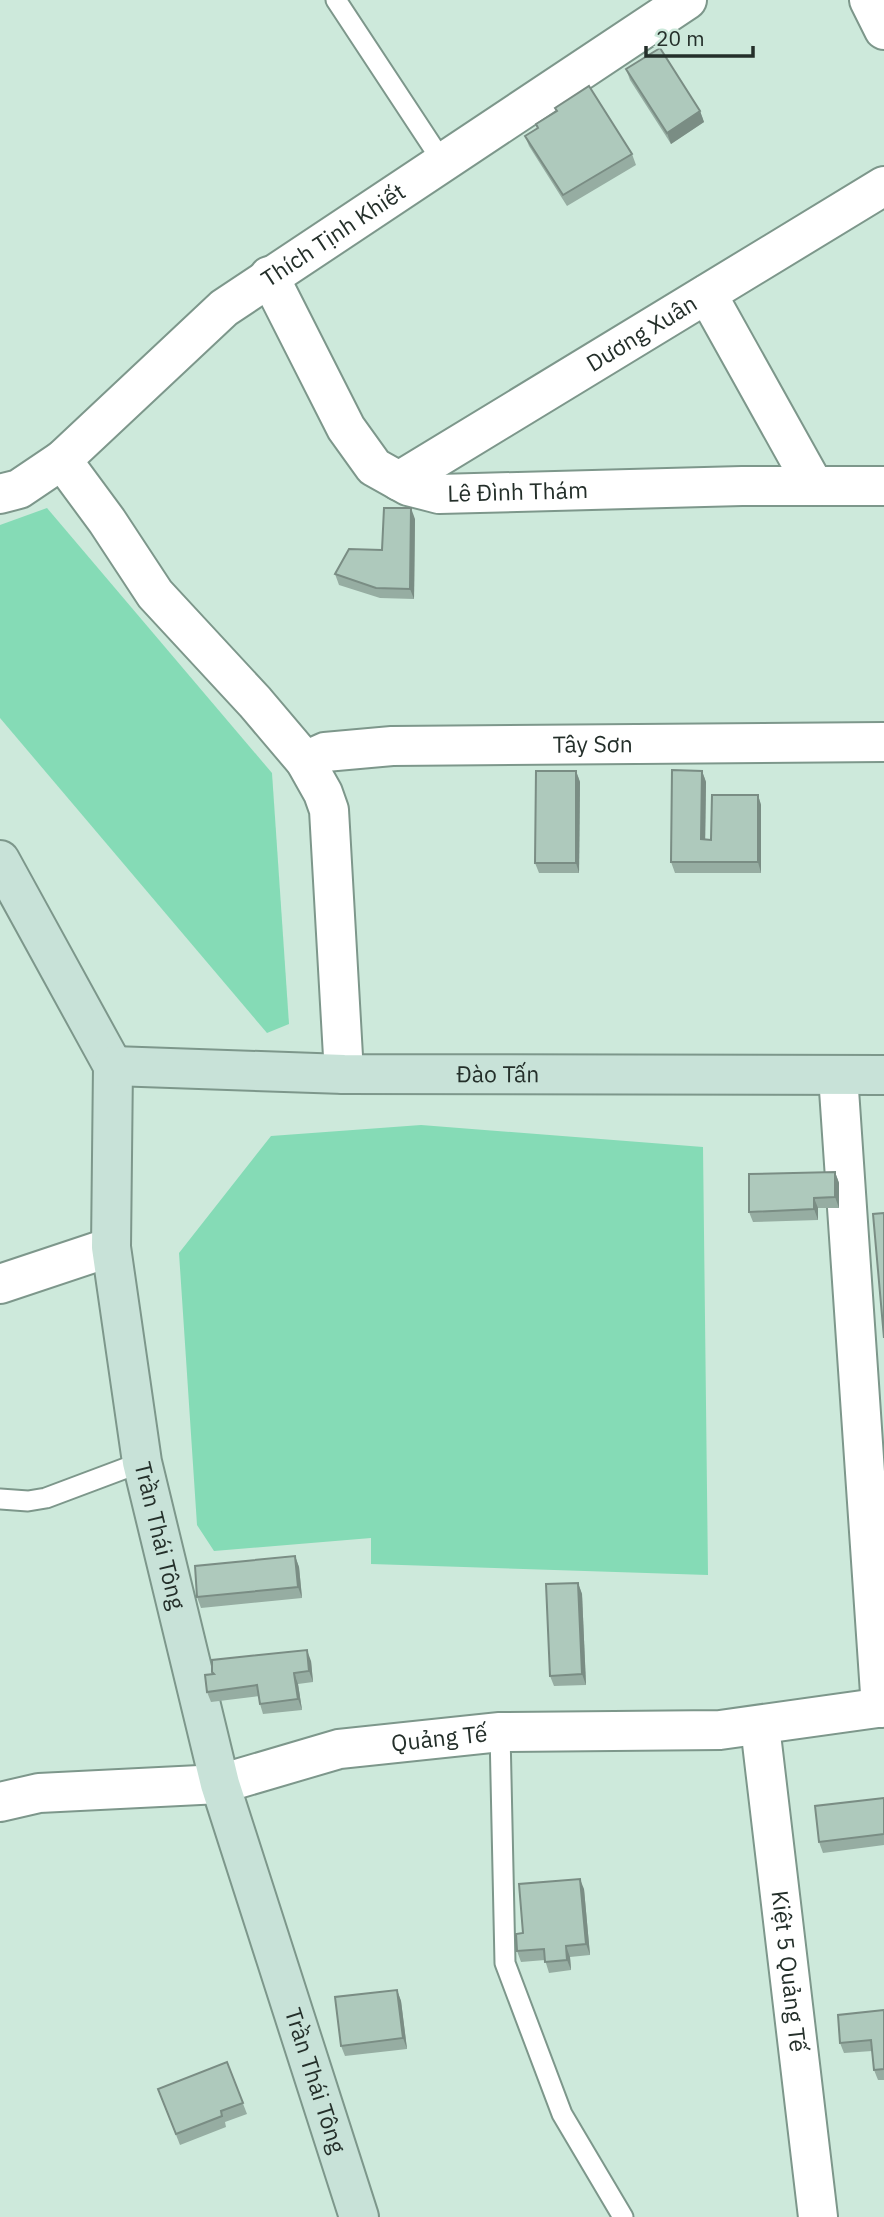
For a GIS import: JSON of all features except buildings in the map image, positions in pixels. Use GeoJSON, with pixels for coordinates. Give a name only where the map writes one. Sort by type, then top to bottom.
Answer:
{"type":"FeatureCollection","features":[{"type":"Feature","properties":{"kind":"street","name":"Thích Tịnh Khiết"},"geometry":{"type":"LineString","coordinates":[[0,494],[19,489],[62,460],[224,308],[687,0]]}},
{"type":"Feature","properties":{"kind":"street"},"geometry":{"type":"LineString","coordinates":[[869,0],[884,30]]}},
{"type":"Feature","properties":{"kind":"street","name":"Dương Xuân"},"geometry":{"type":"LineString","coordinates":[[399,481],[884,186]]}},
{"type":"Feature","properties":{"kind":"street","name":"Lê Đình Thám"},"geometry":{"type":"LineString","coordinates":[[270,276],[346,428],[374,467],[408,486],[439,494],[884,486]]}},
{"type":"Feature","properties":{"kind":"street"},"geometry":{"type":"LineString","coordinates":[[707,294],[814,486]]}},
{"type":"Feature","properties":{"kind":"street"},"geometry":{"type":"LineString","coordinates":[[62,460],[107,521],[155,594],[255,702],[305,761],[323,793],[329,810],[344,1074]]}},
{"type":"Feature","properties":{"kind":"street","name":"Tây Sơn"},"geometry":{"type":"LineString","coordinates":[[305,761],[325,752],[392,746],[884,742]]}},
{"type":"Feature","properties":{"kind":"street","name":"Trần Thái Tông"},"geometry":{"type":"LineString","coordinates":[[0,860],[113,1066],[111,1247],[142,1462],[220,1784],[359,2217]]}},
{"type":"Feature","properties":{"kind":"street","name":"Đào Tấn"},"geometry":{"type":"LineString","coordinates":[[113,1066],[344,1074],[884,1075]]}},
{"type":"Feature","properties":{"kind":"street"},"geometry":{"type":"LineString","coordinates":[[838,1075],[883,1708]]}},
{"type":"Feature","properties":{"kind":"street"},"geometry":{"type":"LineString","coordinates":[[0,1284],[111,1247]]}},
{"type":"Feature","properties":{"kind":"street","name":"Quảng Tế"},"geometry":{"type":"LineString","coordinates":[[0,1802],[39,1793],[220,1784],[339,1749],[499,1732],[720,1730],[883,1708]]}},
{"type":"Feature","properties":{"kind":"street","name":"Kiệt 5 Quảng Tế"},"geometry":{"type":"LineString","coordinates":[[760,1726],[818,2217]]}},
{"type":"Feature","properties":{"kind":"lane"},"geometry":{"type":"LineString","coordinates":[[336,0],[442,161]]}},
{"type":"Feature","properties":{"kind":"lane"},"geometry":{"type":"LineString","coordinates":[[0,1499],[28,1501],[46,1498],[142,1462]]}},
{"type":"Feature","properties":{"kind":"lane"},"geometry":{"type":"LineString","coordinates":[[499,1732],[505,1963],[562,2114],[623,2217]]}},
{"type":"Feature","properties":{"kind":"green space"},"geometry":{"type":"Polygon","coordinates":[[[47,508],[272,773],[289,1024],[267,1033],[0,718],[0,525],[47,508]]]}},
{"type":"Feature","properties":{"kind":"green space"},"geometry":{"type":"Polygon","coordinates":[[[421,1125],[703,1147],[708,1575],[371,1564],[371,1538],[214,1551],[197,1525],[179,1253],[271,1136],[421,1125]]]}}]}
